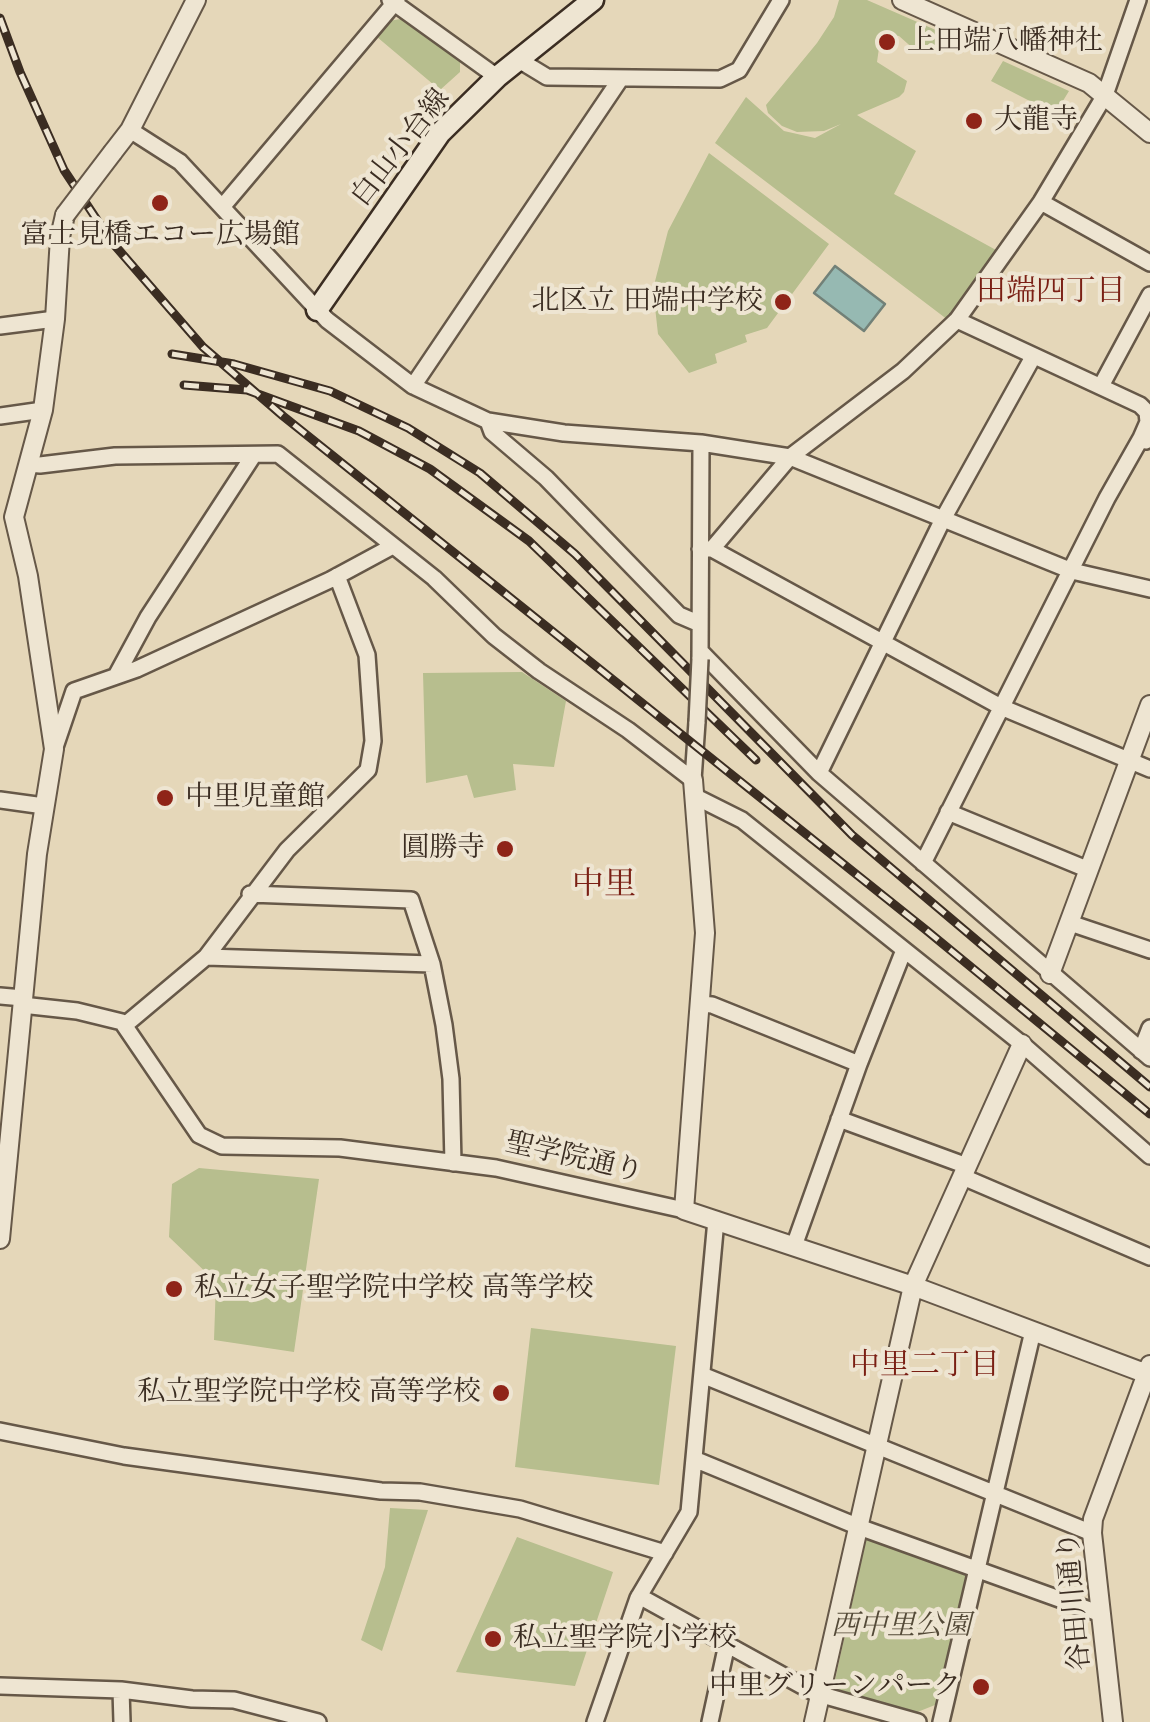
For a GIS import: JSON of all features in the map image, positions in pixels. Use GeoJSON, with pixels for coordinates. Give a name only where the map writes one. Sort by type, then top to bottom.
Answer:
{"type":"FeatureCollection","features":[{"type":"Feature","properties":{"kind":"main road","name":"白山小台線"},"geometry":{"type":"LineString","coordinates":[[318,310],[440,133],[518,60],[594,0]]}},
{"type":"Feature","properties":{"kind":"street"},"geometry":{"type":"LineString","coordinates":[[54,749],[28,576],[14,518],[43,410],[60,237],[66,215],[130,130],[196,0]]}},
{"type":"Feature","properties":{"kind":"street"},"geometry":{"type":"LineString","coordinates":[[518,60],[546,77],[720,79],[739,70],[782,0]]}},
{"type":"Feature","properties":{"kind":"street"},"geometry":{"type":"LineString","coordinates":[[902,0],[1089,83],[1150,133]]}},
{"type":"Feature","properties":{"kind":"street"},"geometry":{"type":"LineString","coordinates":[[706,549],[790,457],[903,371],[957,320],[1041,202],[1105,96],[1138,0]]}},
{"type":"Feature","properties":{"kind":"street"},"geometry":{"type":"LineString","coordinates":[[222,206],[394,1],[498,78]]}},
{"type":"Feature","properties":{"kind":"street"},"geometry":{"type":"LineString","coordinates":[[413,386],[621,78]]}},
{"type":"Feature","properties":{"kind":"street"},"geometry":{"type":"LineString","coordinates":[[130,130],[180,162],[318,310],[413,386],[488,421],[564,432],[701,443],[790,457],[1072,571],[1150,589]]}},
{"type":"Feature","properties":{"kind":"street"},"geometry":{"type":"LineString","coordinates":[[1041,202],[1150,263]]}},
{"type":"Feature","properties":{"kind":"street"},"geometry":{"type":"LineString","coordinates":[[1101,386],[1150,295]]}},
{"type":"Feature","properties":{"kind":"street"},"geometry":{"type":"LineString","coordinates":[[0,326],[54,319]]}},
{"type":"Feature","properties":{"kind":"street"},"geometry":{"type":"LineString","coordinates":[[923,862],[1072,571],[1145,440],[1148,422],[1148,412],[1101,386],[957,320]]}},
{"type":"Feature","properties":{"kind":"street"},"geometry":{"type":"LineString","coordinates":[[819,772],[943,519],[1032,356]]}},
{"type":"Feature","properties":{"kind":"street"},"geometry":{"type":"LineString","coordinates":[[0,416],[43,410]]}},
{"type":"Feature","properties":{"kind":"street"},"geometry":{"type":"LineString","coordinates":[[488,421],[492,432],[546,478],[679,615],[700,624]]}},
{"type":"Feature","properties":{"kind":"street"},"geometry":{"type":"LineString","coordinates":[[684,1210],[705,933],[694,788],[706,549],[701,443]]}},
{"type":"Feature","properties":{"kind":"street"},"geometry":{"type":"LineString","coordinates":[[28,464],[40,466],[115,456],[278,454],[434,578],[494,636],[628,730],[694,788],[742,820],[1022,1044],[1150,1156]]}},
{"type":"Feature","properties":{"kind":"street"},"geometry":{"type":"LineString","coordinates":[[116,676],[148,617],[253,456]]}},
{"type":"Feature","properties":{"kind":"street"},"geometry":{"type":"LineString","coordinates":[[46,701],[137,669],[394,546]]}},
{"type":"Feature","properties":{"kind":"street"},"geometry":{"type":"LineString","coordinates":[[706,549],[1001,707],[1150,769]]}},
{"type":"Feature","properties":{"kind":"street"},"geometry":{"type":"LineString","coordinates":[[0,996],[125,1025],[206,957],[286,850],[368,770],[373,740],[367,655],[337,576]]}},
{"type":"Feature","properties":{"kind":"street"},"geometry":{"type":"LineString","coordinates":[[700,655],[819,772],[1146,1054]]}},
{"type":"Feature","properties":{"kind":"street"},"geometry":{"type":"LineString","coordinates":[[0,1239],[3,1172],[44,806],[54,749],[74,690]]}},
{"type":"Feature","properties":{"kind":"street"},"geometry":{"type":"LineString","coordinates":[[1050,974],[1150,705]]}},
{"type":"Feature","properties":{"kind":"street"},"geometry":{"type":"LineString","coordinates":[[0,800],[44,806]]}},
{"type":"Feature","properties":{"kind":"street"},"geometry":{"type":"LineString","coordinates":[[948,812],[1089,870]]}},
{"type":"Feature","properties":{"kind":"street"},"geometry":{"type":"LineString","coordinates":[[250,894],[411,900],[432,964],[451,1079],[453,1163]]}},
{"type":"Feature","properties":{"kind":"street"},"geometry":{"type":"LineString","coordinates":[[1070,922],[1150,950]]}},
{"type":"Feature","properties":{"kind":"street"},"geometry":{"type":"LineString","coordinates":[[794,1246],[904,950]]}},
{"type":"Feature","properties":{"kind":"street"},"geometry":{"type":"LineString","coordinates":[[206,957],[432,964]]}},
{"type":"Feature","properties":{"kind":"street"},"geometry":{"type":"LineString","coordinates":[[700,1004],[712,1005],[859,1064]]}},
{"type":"Feature","properties":{"kind":"street","name":"聖学院通り"},"geometry":{"type":"LineString","coordinates":[[125,1025],[199,1135],[222,1146],[340,1148],[496,1168],[684,1210],[914,1286],[1149,1371]]}},
{"type":"Feature","properties":{"kind":"street"},"geometry":{"type":"LineString","coordinates":[[1146,1054],[1150,1028]]}},
{"type":"Feature","properties":{"kind":"street"},"geometry":{"type":"LineString","coordinates":[[814,1722],[914,1286],[1022,1044]]}},
{"type":"Feature","properties":{"kind":"street"},"geometry":{"type":"LineString","coordinates":[[839,1119],[1150,1257]]}},
{"type":"Feature","properties":{"kind":"street"},"geometry":{"type":"LineString","coordinates":[[595,1722],[639,1596],[689,1512],[716,1220]]}},
{"type":"Feature","properties":{"kind":"street"},"geometry":{"type":"LineString","coordinates":[[941,1722],[1033,1332]]}},
{"type":"Feature","properties":{"kind":"street","name":"谷田川通り"},"geometry":{"type":"LineString","coordinates":[[1113,1722],[1093,1520],[1149,1371]]}},
{"type":"Feature","properties":{"kind":"street"},"geometry":{"type":"LineString","coordinates":[[702,1376],[1092,1533]]}},
{"type":"Feature","properties":{"kind":"street"},"geometry":{"type":"LineString","coordinates":[[0,1431],[124,1456],[520,1508],[664,1553]]}},
{"type":"Feature","properties":{"kind":"street"},"geometry":{"type":"LineString","coordinates":[[694,1459],[858,1527],[1101,1614]]}},
{"type":"Feature","properties":{"kind":"street"},"geometry":{"type":"LineString","coordinates":[[639,1596],[820,1695],[918,1722]]}},
{"type":"Feature","properties":{"kind":"street"},"geometry":{"type":"LineString","coordinates":[[710,1722],[727,1644]]}},
{"type":"Feature","properties":{"kind":"street"},"geometry":{"type":"LineString","coordinates":[[0,1686],[121,1690],[243,1702],[318,1722]]}},
{"type":"Feature","properties":{"kind":"street"},"geometry":{"type":"LineString","coordinates":[[121,1690],[122,1722]]}},
{"type":"Feature","properties":{"kind":"street"},"geometry":{"type":"LineString","coordinates":[[242,1722],[243,1702]]}},
{"type":"Feature","properties":{"kind":"green space"},"geometry":{"type":"Polygon","coordinates":[[[839,0],[867,0],[938,31],[944,41],[941,50],[932,53],[916,51],[899,36],[890,35],[879,48],[877,62],[907,81],[904,92],[857,115],[916,151],[894,194],[996,250],[948,320],[715,143],[746,97],[784,131],[815,138],[841,124],[824,131],[797,132],[782,126],[768,113],[766,105],[817,43],[834,17],[839,0]]]}},
{"type":"Feature","properties":{"kind":"green space"},"geometry":{"type":"Polygon","coordinates":[[[406,18],[460,60],[460,72],[440,90],[377,37],[389,21],[406,18]]]}},
{"type":"Feature","properties":{"kind":"green space"},"geometry":{"type":"Polygon","coordinates":[[[1003,61],[1069,91],[1055,114],[991,81],[1003,61]]]}},
{"type":"Feature","properties":{"kind":"green space"},"geometry":{"type":"Polygon","coordinates":[[[709,153],[829,244],[767,328],[745,335],[747,342],[715,354],[717,363],[689,373],[658,334],[653,289],[668,231],[709,153]]]}},
{"type":"Feature","properties":{"kind":"green space"},"geometry":{"type":"Polygon","coordinates":[[[522,672],[566,701],[554,767],[513,764],[516,790],[474,798],[467,775],[426,783],[423,673],[522,672]]]}},
{"type":"Feature","properties":{"kind":"green space"},"geometry":{"type":"Polygon","coordinates":[[[199,1168],[319,1179],[294,1352],[214,1340],[216,1282],[169,1237],[172,1184],[199,1168]]]}},
{"type":"Feature","properties":{"kind":"green space"},"geometry":{"type":"Polygon","coordinates":[[[531,1328],[676,1346],[659,1485],[515,1467],[531,1328]]]}},
{"type":"Feature","properties":{"kind":"green space"},"geometry":{"type":"Polygon","coordinates":[[[390,1508],[428,1510],[382,1651],[361,1640],[385,1567],[390,1508]]]}},
{"type":"Feature","properties":{"kind":"green space","name":"西中里公園"},"geometry":{"type":"Polygon","coordinates":[[[867,1535],[968,1574],[940,1703],[915,1713],[841,1694],[835,1680],[867,1535]]]}},
{"type":"Feature","properties":{"kind":"green space"},"geometry":{"type":"Polygon","coordinates":[[[517,1537],[613,1572],[575,1686],[456,1672],[517,1537]]]}},
{"type":"Feature","properties":{"kind":"water"},"geometry":{"type":"Polygon","coordinates":[[[835,266],[885,304],[864,331],[814,293],[835,266]]]}},
{"type":"Feature","properties":{"kind":"railway"},"geometry":{"type":"LineString","coordinates":[[0,18],[64,170],[111,241],[203,347],[283,416],[1150,1114]]}},
{"type":"Feature","properties":{"kind":"railway"},"geometry":{"type":"LineString","coordinates":[[172,354],[234,364],[330,391],[408,428],[480,473],[575,554],[852,835],[1150,1087]]}},
{"type":"Feature","properties":{"kind":"railway"},"geometry":{"type":"LineString","coordinates":[[184,385],[247,390],[359,431],[430,469],[529,541],[756,760]]}},
{"type":"Feature","properties":{"kind":"place","name":"上田端八幡神社"},"geometry":{"type":"Point","coordinates":[887,42]}},
{"type":"Feature","properties":{"kind":"place","name":"大龍寺"},"geometry":{"type":"Point","coordinates":[974,121]}},
{"type":"Feature","properties":{"kind":"place","name":"富士見橋エコー広場館"},"geometry":{"type":"Point","coordinates":[160,203]}},
{"type":"Feature","properties":{"kind":"place","name":"北区立 田端中学校"},"geometry":{"type":"Point","coordinates":[783,302]}},
{"type":"Feature","properties":{"kind":"place","name":"中里児童館"},"geometry":{"type":"Point","coordinates":[165,798]}},
{"type":"Feature","properties":{"kind":"place","name":"圓勝寺"},"geometry":{"type":"Point","coordinates":[505,849]}},
{"type":"Feature","properties":{"kind":"place","name":"私立女子聖学院中学校 高等学校"},"geometry":{"type":"Point","coordinates":[174,1289]}},
{"type":"Feature","properties":{"kind":"place","name":"私立聖学院中学校 高等学校"},"geometry":{"type":"Point","coordinates":[501,1393]}},
{"type":"Feature","properties":{"kind":"place","name":"私立聖学院小学校"},"geometry":{"type":"Point","coordinates":[493,1639]}},
{"type":"Feature","properties":{"kind":"place","name":"中里グリーンパーク"},"geometry":{"type":"Point","coordinates":[981,1687]}},
{"type":"Feature","properties":{"kind":"district","name":"田端四丁目"},"geometry":{"type":"Point","coordinates":[1051,292]}},
{"type":"Feature","properties":{"kind":"district","name":"中里"},"geometry":{"type":"Point","coordinates":[604,886]}},
{"type":"Feature","properties":{"kind":"district","name":"中里二丁目"},"geometry":{"type":"Point","coordinates":[925,1366]}}]}
